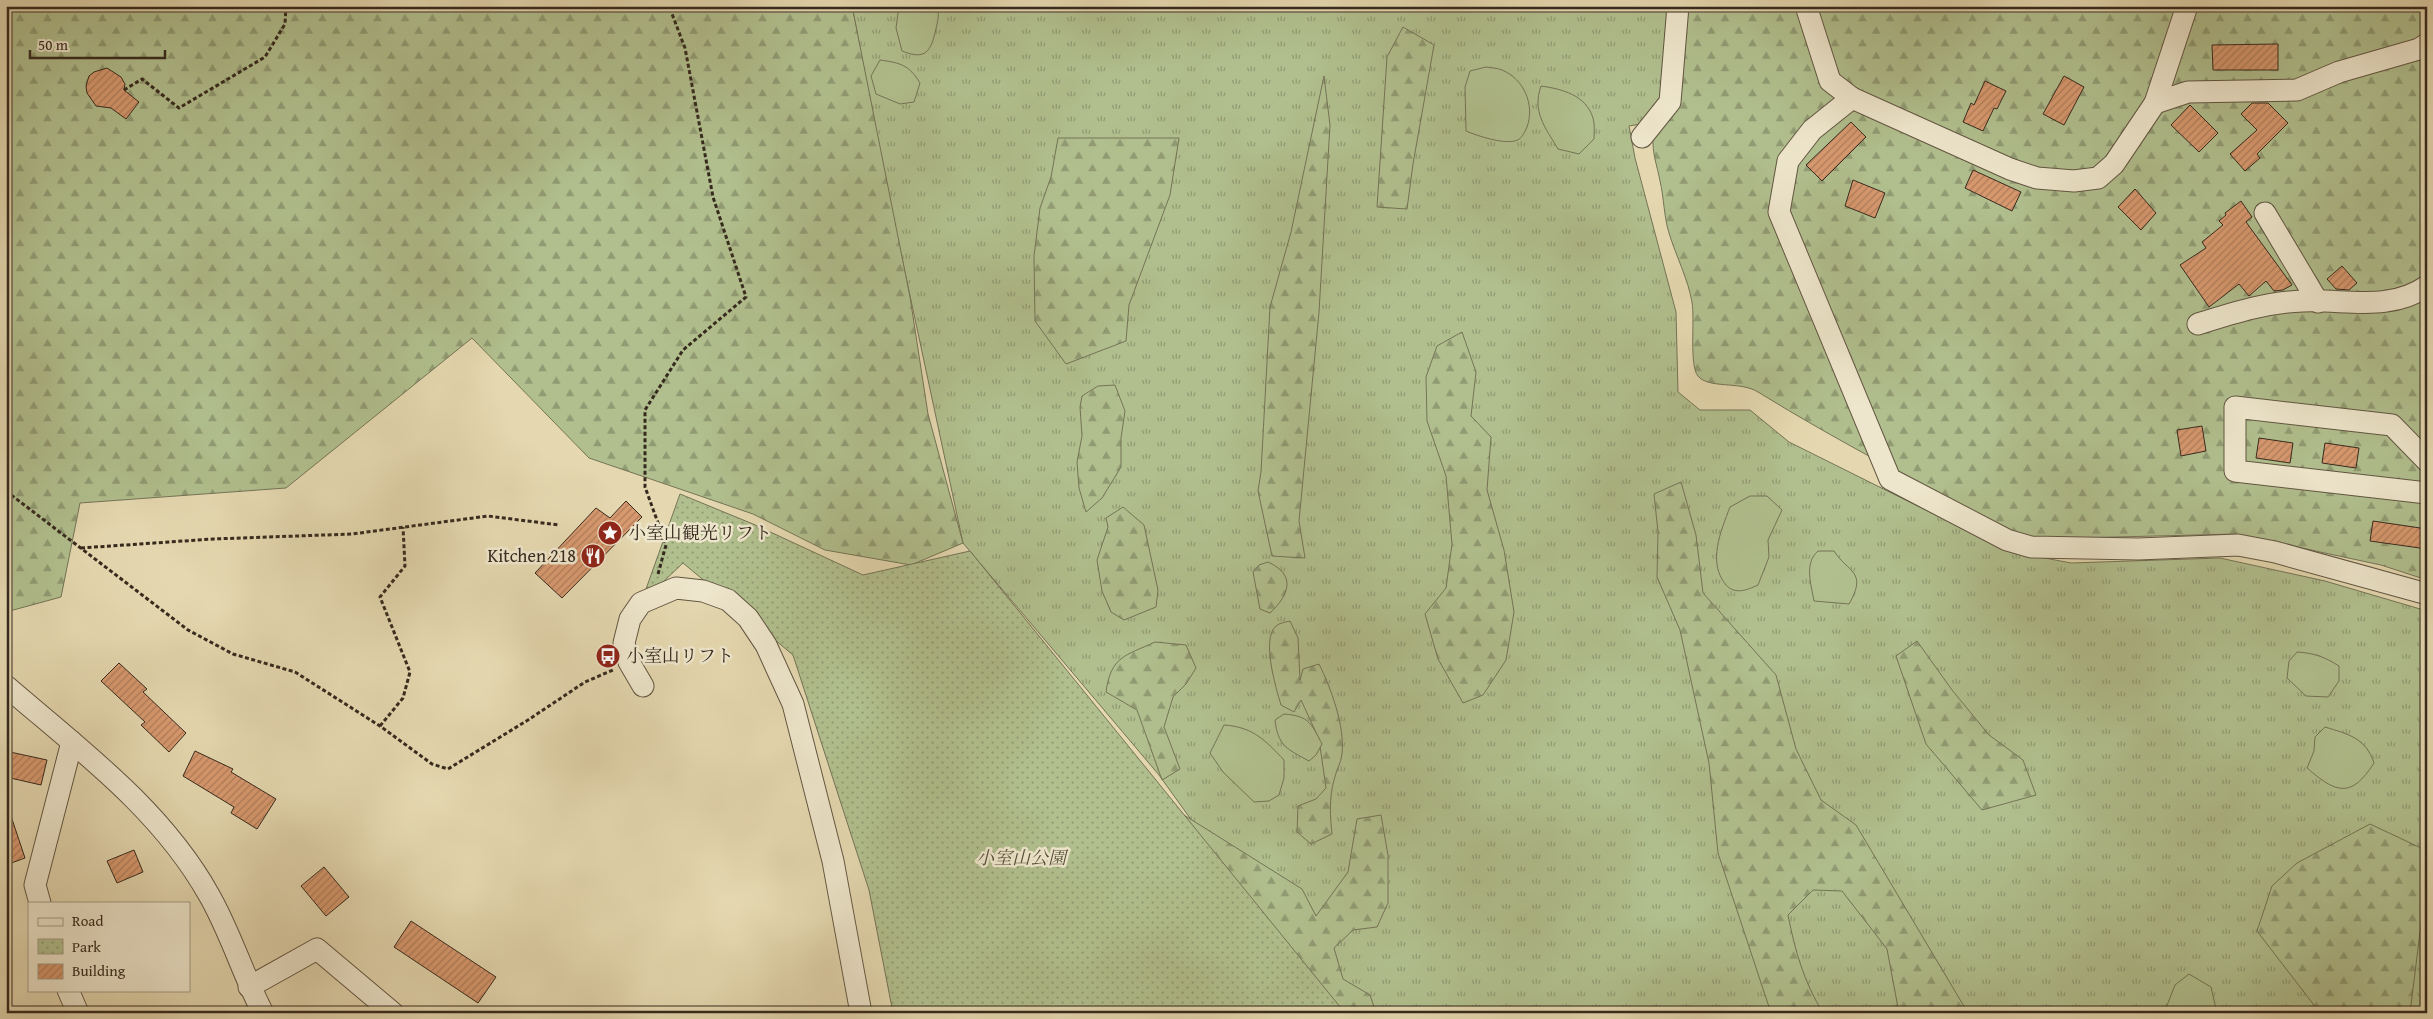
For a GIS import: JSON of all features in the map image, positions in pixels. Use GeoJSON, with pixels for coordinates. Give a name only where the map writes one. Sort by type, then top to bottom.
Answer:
{"type":"FeatureCollection","features":[{"type":"Feature","properties":{"kind":"street"},"geometry":{"type":"LineString","coordinates":[[1642,136],[1670,102],[1678,6]]}},
{"type":"Feature","properties":{"kind":"street"},"geometry":{"type":"LineString","coordinates":[[1806,6],[1830,82],[1852,98],[2010,169],[2037,178],[2074,181],[2098,178],[2114,164],[2155,103],[2187,6]]}},
{"type":"Feature","properties":{"kind":"street"},"geometry":{"type":"LineString","coordinates":[[2155,103],[2188,92],[2297,90],[2339,72],[2418,49],[2427,44]]}},
{"type":"Feature","properties":{"kind":"street"},"geometry":{"type":"LineString","coordinates":[[1852,98],[1812,130],[1788,161],[1779,212],[1890,479],[2007,540],[2032,547],[2128,549],[2238,545],[2275,552],[2427,594]]}},
{"type":"Feature","properties":{"kind":"street"},"geometry":{"type":"LineString","coordinates":[[2265,213],[2318,302]]}},
{"type":"Feature","properties":{"kind":"street"},"geometry":{"type":"LineString","coordinates":[[2198,324],[2251,307],[2303,301],[2381,304],[2417,293],[2427,286]]}},
{"type":"Feature","properties":{"kind":"street"},"geometry":{"type":"LineString","coordinates":[[2427,461],[2392,425],[2235,407],[2235,471],[2427,493]]}},
{"type":"Feature","properties":{"kind":"street"},"geometry":{"type":"LineString","coordinates":[[643,686],[629,662],[624,643],[630,619],[641,603],[676,588],[702,591],[728,600],[748,618],[766,645],[793,704],[808,761],[833,861],[861,1013]]}},
{"type":"Feature","properties":{"kind":"street"},"geometry":{"type":"LineString","coordinates":[[6,686],[109,774],[172,839],[210,896],[249,987],[263,1013]]}},
{"type":"Feature","properties":{"kind":"street"},"geometry":{"type":"LineString","coordinates":[[40,902],[35,885],[72,742]]}},
{"type":"Feature","properties":{"kind":"street"},"geometry":{"type":"LineString","coordinates":[[249,987],[317,949],[393,1013]]}},
{"type":"Feature","properties":{"kind":"street"},"geometry":{"type":"LineString","coordinates":[[69,992],[78,1013]]}},
{"type":"Feature","properties":{"kind":"path"},"geometry":{"type":"LineString","coordinates":[[124,90],[142,79],[180,108],[265,57],[285,24],[286,6]]}},
{"type":"Feature","properties":{"kind":"path"},"geometry":{"type":"LineString","coordinates":[[659,595],[656,580],[666,545],[645,487],[645,410],[684,350],[746,297],[713,197],[685,48],[669,6]]}},
{"type":"Feature","properties":{"kind":"path"},"geometry":{"type":"LineString","coordinates":[[6,491],[188,630],[233,654],[295,672],[380,726],[432,764],[448,769],[528,720],[585,682],[629,662]]}},
{"type":"Feature","properties":{"kind":"path"},"geometry":{"type":"LineString","coordinates":[[80,548],[213,539],[352,534],[488,516],[559,525]]}},
{"type":"Feature","properties":{"kind":"path"},"geometry":{"type":"LineString","coordinates":[[380,726],[403,698],[410,672],[380,597],[405,566],[403,527]]}},
{"type":"Feature","properties":{"kind":"green space"},"geometry":{"type":"Polygon","coordinates":[[[6,6],[852,6],[910,297],[928,414],[963,543],[911,565],[825,550],[753,514],[589,458],[472,338],[286,488],[80,503],[61,597],[6,612],[6,6]]]}},
{"type":"Feature","properties":{"kind":"green space"},"geometry":{"type":"Polygon","coordinates":[[[852,6],[1689,6],[1665,120],[1629,126],[1635,158],[1676,312],[1678,392],[1700,410],[1750,410],[1789,442],[2008,551],[2071,563],[2220,558],[2325,581],[2427,611],[2427,1013],[1330,1013],[1159,775],[963,543],[888,193],[852,6]]]}},
{"type":"Feature","properties":{"kind":"green space"},"geometry":{"type":"Polygon","coordinates":[[[899,6],[937,6],[938,17],[931,46],[920,55],[902,51],[896,28],[899,6]]]}},
{"type":"Feature","properties":{"kind":"green space"},"geometry":{"type":"Polygon","coordinates":[[[1684,6],[2427,6],[2427,580],[2381,565],[2236,534],[2035,539],[2007,530],[1850,446],[1758,392],[1743,387],[1717,384],[1703,380],[1695,371],[1692,302],[1688,285],[1667,227],[1653,143],[1684,6]]]}},
{"type":"Feature","properties":{"kind":"green space"},"geometry":{"type":"Polygon","coordinates":[[[1403,27],[1434,45],[1407,209],[1377,207],[1387,57],[1403,27]]]}},
{"type":"Feature","properties":{"kind":"green space"},"geometry":{"type":"Polygon","coordinates":[[[880,60],[894,62],[912,72],[920,83],[914,102],[900,104],[876,94],[871,76],[880,60]]]}},
{"type":"Feature","properties":{"kind":"green space"},"geometry":{"type":"Polygon","coordinates":[[[1486,67],[1500,69],[1510,74],[1522,86],[1526,94],[1530,110],[1529,119],[1524,134],[1515,141],[1497,140],[1466,131],[1465,87],[1470,71],[1486,67]]]}},
{"type":"Feature","properties":{"kind":"green space"},"geometry":{"type":"Polygon","coordinates":[[[1324,76],[1330,125],[1319,312],[1299,521],[1305,558],[1272,556],[1258,491],[1261,472],[1270,307],[1291,232],[1324,76]]]}},
{"type":"Feature","properties":{"kind":"green space"},"geometry":{"type":"Polygon","coordinates":[[[1541,86],[1565,91],[1579,99],[1590,110],[1594,120],[1594,139],[1579,154],[1558,149],[1549,134],[1539,112],[1538,104],[1541,86]]]}},
{"type":"Feature","properties":{"kind":"green space"},"geometry":{"type":"Polygon","coordinates":[[[1058,138],[1179,138],[1170,195],[1129,305],[1126,341],[1066,364],[1035,321],[1034,256],[1040,208],[1051,177],[1058,138]]]}},
{"type":"Feature","properties":{"kind":"green space"},"geometry":{"type":"Polygon","coordinates":[[[1462,332],[1476,372],[1471,416],[1491,437],[1487,490],[1504,550],[1514,612],[1506,660],[1483,695],[1463,703],[1438,659],[1425,614],[1446,588],[1452,544],[1446,476],[1427,421],[1426,377],[1437,346],[1462,332]]]}},
{"type":"Feature","properties":{"kind":"green space"},"geometry":{"type":"Polygon","coordinates":[[[1115,385],[1125,411],[1121,438],[1121,467],[1102,498],[1086,512],[1079,488],[1077,462],[1082,436],[1080,407],[1082,396],[1098,386],[1115,385]]]}},
{"type":"Feature","properties":{"kind":"green space"},"geometry":{"type":"Polygon","coordinates":[[[1681,482],[1696,535],[1703,593],[1776,675],[1796,749],[1821,800],[1856,825],[1968,1013],[1899,1013],[1887,949],[1842,891],[1813,890],[1788,915],[1801,966],[1810,990],[1823,1013],[1771,1013],[1718,853],[1709,763],[1680,630],[1657,577],[1658,532],[1654,494],[1681,482]]]}},
{"type":"Feature","properties":{"kind":"green space","name":"小室山公園"},"geometry":{"type":"Polygon","coordinates":[[[680,494],[753,524],[863,575],[970,551],[1345,1013],[893,1013],[869,890],[793,655],[683,563],[641,603],[680,494]]]}},
{"type":"Feature","properties":{"kind":"green space"},"geometry":{"type":"Polygon","coordinates":[[[1750,496],[1767,496],[1782,510],[1768,540],[1769,557],[1758,585],[1737,591],[1726,585],[1720,576],[1717,566],[1718,546],[1730,507],[1750,496]]]}},
{"type":"Feature","properties":{"kind":"green space"},"geometry":{"type":"Polygon","coordinates":[[[1123,507],[1144,525],[1158,590],[1156,607],[1124,620],[1111,612],[1102,591],[1097,560],[1108,527],[1106,518],[1123,507]]]}},
{"type":"Feature","properties":{"kind":"green space"},"geometry":{"type":"Polygon","coordinates":[[[1818,551],[1834,551],[1854,573],[1857,585],[1849,604],[1814,601],[1810,581],[1810,568],[1811,561],[1818,551]]]}},
{"type":"Feature","properties":{"kind":"green space"},"geometry":{"type":"Polygon","coordinates":[[[1268,562],[1283,573],[1287,585],[1282,599],[1270,613],[1260,609],[1253,572],[1259,565],[1268,562]]]}},
{"type":"Feature","properties":{"kind":"green space"},"geometry":{"type":"Polygon","coordinates":[[[1290,621],[1298,638],[1300,680],[1303,669],[1319,664],[1332,696],[1341,732],[1341,761],[1332,787],[1330,814],[1332,834],[1311,844],[1297,832],[1298,806],[1316,799],[1326,788],[1319,739],[1301,700],[1294,712],[1281,705],[1271,664],[1270,641],[1272,632],[1277,625],[1290,621]]]}},
{"type":"Feature","properties":{"kind":"green space"},"geometry":{"type":"Polygon","coordinates":[[[1917,641],[1952,690],[1989,735],[2023,760],[2036,795],[1982,810],[1926,744],[1896,656],[1917,641]]]}},
{"type":"Feature","properties":{"kind":"green space"},"geometry":{"type":"Polygon","coordinates":[[[1155,642],[1186,645],[1196,668],[1186,684],[1173,697],[1164,727],[1180,769],[1162,780],[1137,710],[1106,692],[1108,680],[1116,664],[1128,654],[1155,642]]]}},
{"type":"Feature","properties":{"kind":"green space"},"geometry":{"type":"Polygon","coordinates":[[[2297,652],[2319,656],[2339,666],[2339,681],[2328,697],[2306,696],[2287,678],[2289,661],[2297,652]]]}},
{"type":"Feature","properties":{"kind":"green space"},"geometry":{"type":"Polygon","coordinates":[[[1284,714],[1299,717],[1308,722],[1322,744],[1316,755],[1309,761],[1289,750],[1278,736],[1275,720],[1284,714]]]}},
{"type":"Feature","properties":{"kind":"green space"},"geometry":{"type":"Polygon","coordinates":[[[1224,725],[1243,728],[1258,736],[1284,760],[1284,778],[1279,795],[1269,801],[1254,802],[1223,772],[1210,753],[1224,725]]]}},
{"type":"Feature","properties":{"kind":"green space"},"geometry":{"type":"Polygon","coordinates":[[[2325,727],[2355,738],[2361,742],[2371,755],[2374,763],[2366,775],[2350,787],[2335,787],[2326,783],[2307,768],[2314,751],[2315,737],[2325,727]]]}},
{"type":"Feature","properties":{"kind":"green space"},"geometry":{"type":"Polygon","coordinates":[[[1184,815],[1302,889],[1316,916],[1348,872],[1357,819],[1381,815],[1388,855],[1388,903],[1377,927],[1353,930],[1334,948],[1343,979],[1370,995],[1376,1013],[1330,1013],[1184,815]]]}},
{"type":"Feature","properties":{"kind":"green space"},"geometry":{"type":"Polygon","coordinates":[[[2370,824],[2421,848],[2422,916],[2410,1013],[2320,1013],[2257,931],[2272,886],[2297,863],[2370,824]]]}},
{"type":"Feature","properties":{"kind":"green space"},"geometry":{"type":"Polygon","coordinates":[[[2189,974],[2211,987],[2217,1013],[2164,1013],[2175,985],[2189,974]]]}},
{"type":"Feature","properties":{"kind":"building"},"geometry":{"type":"Polygon","coordinates":[[[2278,44],[2278,70],[2213,70],[2212,45],[2278,44]]]}},
{"type":"Feature","properties":{"kind":"building"},"geometry":{"type":"Polygon","coordinates":[[[107,68],[121,77],[125,84],[124,90],[139,102],[126,119],[111,108],[96,106],[87,93],[86,86],[89,76],[94,72],[107,68]]]}},
{"type":"Feature","properties":{"kind":"building"},"geometry":{"type":"Polygon","coordinates":[[[2064,76],[2084,87],[2064,125],[2043,114],[2064,76]]]}},
{"type":"Feature","properties":{"kind":"building"},"geometry":{"type":"Polygon","coordinates":[[[1985,81],[2006,91],[1997,109],[1994,108],[1983,131],[1963,122],[1971,103],[1974,105],[1985,81]]]}},
{"type":"Feature","properties":{"kind":"building"},"geometry":{"type":"Polygon","coordinates":[[[2252,103],[2268,103],[2288,123],[2257,154],[2260,158],[2245,171],[2230,154],[2257,130],[2241,114],[2252,103]]]}},
{"type":"Feature","properties":{"kind":"building"},"geometry":{"type":"Polygon","coordinates":[[[2190,105],[2218,133],[2199,152],[2171,125],[2190,105]]]}},
{"type":"Feature","properties":{"kind":"building"},"geometry":{"type":"Polygon","coordinates":[[[1851,122],[1866,137],[1822,181],[1806,165],[1851,122]]]}},
{"type":"Feature","properties":{"kind":"building"},"geometry":{"type":"Polygon","coordinates":[[[1973,170],[2021,192],[2012,211],[1965,188],[1973,170]]]}},
{"type":"Feature","properties":{"kind":"building"},"geometry":{"type":"Polygon","coordinates":[[[1853,180],[1885,193],[1875,218],[1845,206],[1853,180]]]}},
{"type":"Feature","properties":{"kind":"building"},"geometry":{"type":"Polygon","coordinates":[[[2135,189],[2156,213],[2141,230],[2118,207],[2135,189]]]}},
{"type":"Feature","properties":{"kind":"building"},"geometry":{"type":"Polygon","coordinates":[[[2241,201],[2252,217],[2246,222],[2292,285],[2283,290],[2274,291],[2266,281],[2249,296],[2239,284],[2209,307],[2180,265],[2206,248],[2202,242],[2223,225],[2219,221],[2226,215],[2225,213],[2241,201]]]}},
{"type":"Feature","properties":{"kind":"building"},"geometry":{"type":"Polygon","coordinates":[[[2342,266],[2357,283],[2349,290],[2336,289],[2327,279],[2342,266]]]}},
{"type":"Feature","properties":{"kind":"building"},"geometry":{"type":"Polygon","coordinates":[[[2202,426],[2206,451],[2181,456],[2177,430],[2202,426]]]}},
{"type":"Feature","properties":{"kind":"building"},"geometry":{"type":"Polygon","coordinates":[[[2259,438],[2293,443],[2290,463],[2256,458],[2259,438]]]}},
{"type":"Feature","properties":{"kind":"building"},"geometry":{"type":"Polygon","coordinates":[[[2325,443],[2359,448],[2356,468],[2322,463],[2325,443]]]}},
{"type":"Feature","properties":{"kind":"building"},"geometry":{"type":"Polygon","coordinates":[[[626,501],[642,517],[562,598],[535,573],[596,508],[610,518],[626,501]]]}},
{"type":"Feature","properties":{"kind":"building"},"geometry":{"type":"Polygon","coordinates":[[[2373,521],[2427,529],[2427,549],[2370,541],[2373,521]]]}},
{"type":"Feature","properties":{"kind":"building"},"geometry":{"type":"Polygon","coordinates":[[[119,663],[147,689],[143,692],[186,733],[169,752],[141,725],[145,722],[101,681],[119,663]]]}},
{"type":"Feature","properties":{"kind":"building"},"geometry":{"type":"Polygon","coordinates":[[[195,751],[233,769],[231,772],[276,799],[257,829],[231,813],[234,807],[183,776],[195,751]]]}},
{"type":"Feature","properties":{"kind":"building"},"geometry":{"type":"Polygon","coordinates":[[[10,752],[47,760],[41,785],[6,777],[10,752]]]}},
{"type":"Feature","properties":{"kind":"building"},"geometry":{"type":"Polygon","coordinates":[[[6,810],[9,810],[25,858],[6,865],[6,810]]]}},
{"type":"Feature","properties":{"kind":"building"},"geometry":{"type":"Polygon","coordinates":[[[134,850],[143,872],[117,883],[107,861],[134,850]]]}},
{"type":"Feature","properties":{"kind":"building"},"geometry":{"type":"Polygon","coordinates":[[[324,867],[349,897],[326,916],[301,886],[324,867]]]}},
{"type":"Feature","properties":{"kind":"building"},"geometry":{"type":"Polygon","coordinates":[[[411,921],[496,977],[478,1003],[394,947],[411,921]]]}},
{"type":"Feature","properties":{"kind":"place","name":"小室山観光リフト"},"geometry":{"type":"Point","coordinates":[610,533]}},
{"type":"Feature","properties":{"kind":"place","name":"Kitchen 218"},"geometry":{"type":"Point","coordinates":[593,556]}},
{"type":"Feature","properties":{"kind":"place","name":"小室山リフト"},"geometry":{"type":"Point","coordinates":[608,656]}}]}
